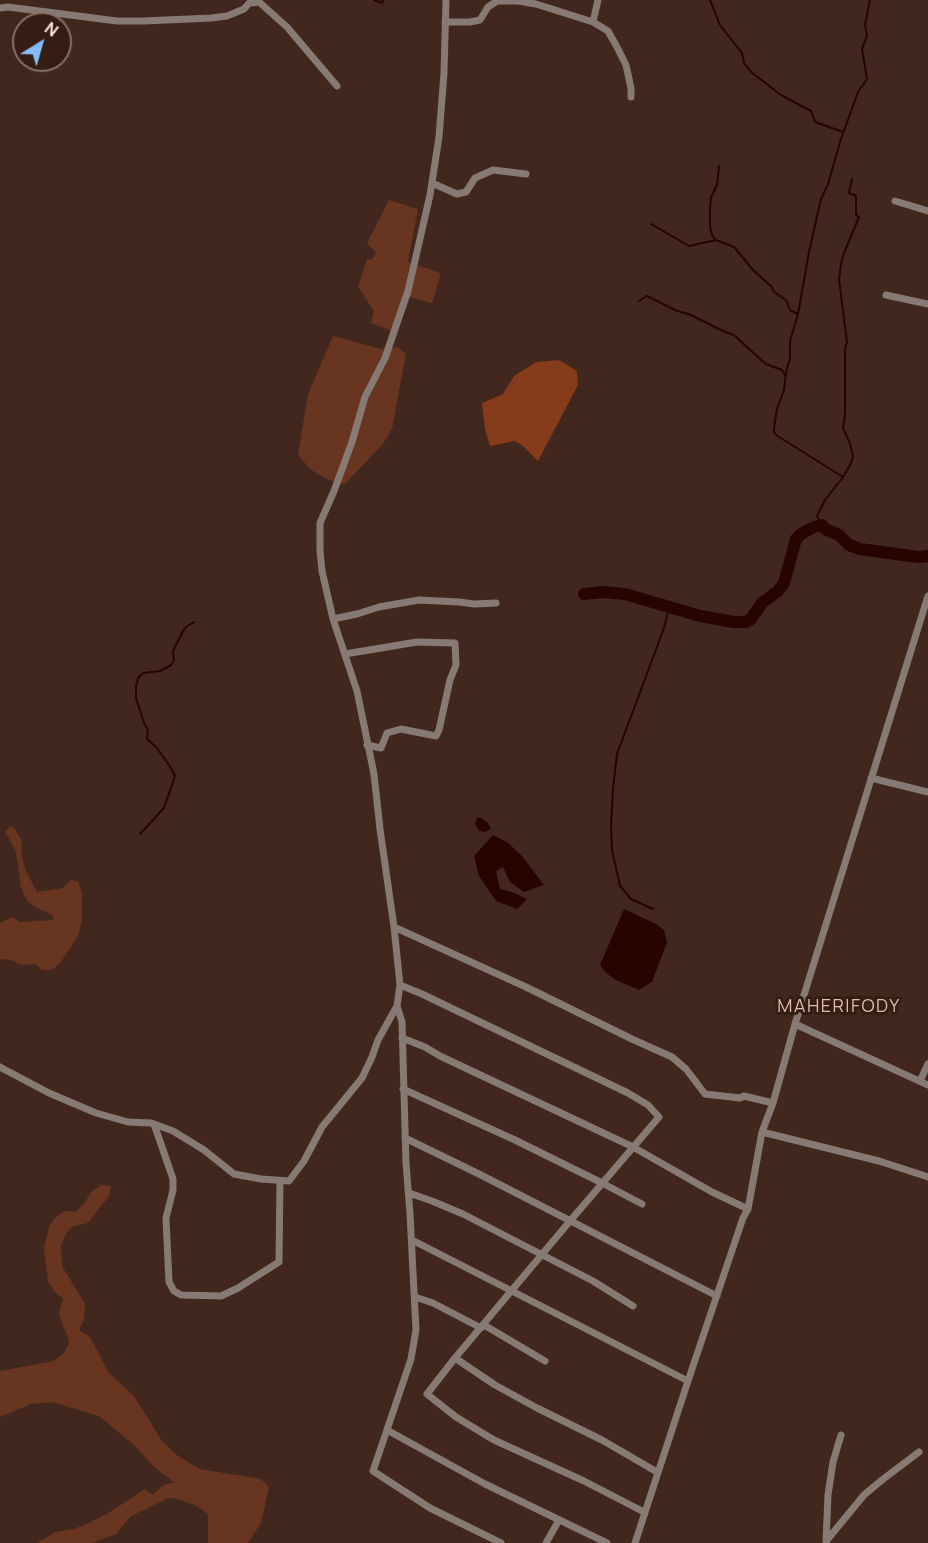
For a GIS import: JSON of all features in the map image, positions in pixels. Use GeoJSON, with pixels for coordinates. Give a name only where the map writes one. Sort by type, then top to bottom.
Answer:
{"type":"FeatureCollection","features":[{"type":"Feature","properties":{"kind":"street"},"geometry":{"type":"LineString","coordinates":[[446,0],[439,137],[430,195],[408,291],[385,357],[365,397],[348,452],[320,523],[320,551],[333,619],[357,692],[374,774],[400,985],[398,1006],[402,1022],[405,1138],[416,1330],[411,1359],[373,1471],[430,1508],[501,1543]]}},
{"type":"Feature","properties":{"kind":"street"},"geometry":{"type":"LineString","coordinates":[[593,22],[598,0]]}},
{"type":"Feature","properties":{"kind":"street"},"geometry":{"type":"LineString","coordinates":[[0,8],[135,21],[227,16],[244,9],[252,1],[259,2],[287,27],[337,86]]}},
{"type":"Feature","properties":{"kind":"street"},"geometry":{"type":"LineString","coordinates":[[445,22],[480,20],[488,7],[497,1],[536,4],[593,22],[608,31],[617,47],[626,65],[631,97]]}},
{"type":"Feature","properties":{"kind":"street"},"geometry":{"type":"LineString","coordinates":[[432,183],[457,194],[465,192],[475,178],[493,170],[526,174]]}},
{"type":"Feature","properties":{"kind":"street"},"geometry":{"type":"LineString","coordinates":[[895,201],[928,211]]}},
{"type":"Feature","properties":{"kind":"street"},"geometry":{"type":"LineString","coordinates":[[886,295],[928,304]]}},
{"type":"Feature","properties":{"kind":"street"},"geometry":{"type":"LineString","coordinates":[[635,1543],[657,1472],[748,1209],[762,1132],[773,1103],[795,1024],[928,596]]}},
{"type":"Feature","properties":{"kind":"street"},"geometry":{"type":"LineString","coordinates":[[333,619],[379,606],[419,600],[474,604],[496,603]]}},
{"type":"Feature","properties":{"kind":"street"},"geometry":{"type":"LineString","coordinates":[[345,654],[417,642],[455,643],[456,665],[450,680],[440,730],[436,735],[400,729],[387,733],[381,748],[367,745]]}},
{"type":"Feature","properties":{"kind":"street"},"geometry":{"type":"LineString","coordinates":[[871,778],[928,792]]}},
{"type":"Feature","properties":{"kind":"street"},"geometry":{"type":"LineString","coordinates":[[394,927],[672,1057],[686,1069],[705,1094],[740,1098],[744,1096],[773,1103]]}},
{"type":"Feature","properties":{"kind":"street"},"geometry":{"type":"LineString","coordinates":[[400,985],[628,1093],[648,1105],[659,1117],[427,1394],[456,1417],[494,1440],[584,1481],[644,1512]]}},
{"type":"Feature","properties":{"kind":"street"},"geometry":{"type":"LineString","coordinates":[[0,1067],[49,1093],[96,1113],[129,1122],[154,1124],[173,1131],[204,1150],[234,1173],[289,1181],[304,1161],[322,1126],[362,1078],[378,1040],[398,1006]]}},
{"type":"Feature","properties":{"kind":"street"},"geometry":{"type":"LineString","coordinates":[[795,1024],[928,1085]]}},
{"type":"Feature","properties":{"kind":"street"},"geometry":{"type":"LineString","coordinates":[[402,1038],[633,1147],[712,1192],[748,1209]]}},
{"type":"Feature","properties":{"kind":"street"},"geometry":{"type":"LineString","coordinates":[[920,1081],[928,1064]]}},
{"type":"Feature","properties":{"kind":"street"},"geometry":{"type":"LineString","coordinates":[[403,1089],[515,1140],[642,1204]]}},
{"type":"Feature","properties":{"kind":"street"},"geometry":{"type":"LineString","coordinates":[[154,1124],[173,1179],[173,1190],[166,1218],[168,1282],[181,1295],[221,1296],[279,1262],[280,1181]]}},
{"type":"Feature","properties":{"kind":"street"},"geometry":{"type":"LineString","coordinates":[[762,1132],[879,1161],[928,1177]]}},
{"type":"Feature","properties":{"kind":"street"},"geometry":{"type":"LineString","coordinates":[[405,1138],[717,1296]]}},
{"type":"Feature","properties":{"kind":"street"},"geometry":{"type":"LineString","coordinates":[[409,1193],[463,1214],[593,1281],[633,1306]]}},
{"type":"Feature","properties":{"kind":"street"},"geometry":{"type":"LineString","coordinates":[[412,1240],[688,1381]]}},
{"type":"Feature","properties":{"kind":"street"},"geometry":{"type":"LineString","coordinates":[[415,1297],[483,1327],[545,1361]]}},
{"type":"Feature","properties":{"kind":"street"},"geometry":{"type":"LineString","coordinates":[[455,1358],[495,1385],[602,1440],[657,1472]]}},
{"type":"Feature","properties":{"kind":"street"},"geometry":{"type":"LineString","coordinates":[[387,1430],[485,1484],[607,1543]]}},
{"type":"Feature","properties":{"kind":"street"},"geometry":{"type":"LineString","coordinates":[[826,1542],[832,1462],[841,1435]]}},
{"type":"Feature","properties":{"kind":"street"},"geometry":{"type":"LineString","coordinates":[[826,1542],[864,1495],[918,1452]]}},
{"type":"Feature","properties":{"kind":"street"},"geometry":{"type":"LineString","coordinates":[[546,1543],[558,1520]]}},
{"type":"Feature","properties":{"kind":"shaded area"},"geometry":{"type":"Polygon","coordinates":[[[389,200],[418,209],[408,262],[441,273],[432,303],[410,297],[397,333],[371,323],[374,311],[358,287],[367,259],[371,260],[376,253],[367,243],[389,200]]]}},
{"type":"Feature","properties":{"kind":"shaded area"},"geometry":{"type":"Polygon","coordinates":[[[333,336],[381,349],[398,347],[406,354],[392,429],[383,444],[345,484],[329,480],[311,470],[298,455],[308,394],[333,336]]]}},
{"type":"Feature","properties":{"kind":"shaded area"},"geometry":{"type":"Polygon","coordinates":[[[559,360],[577,371],[578,385],[538,461],[515,441],[490,446],[485,429],[482,403],[503,394],[514,376],[536,362],[559,360]]]}},
{"type":"Feature","properties":{"kind":"shaded area"},"geometry":{"type":"Polygon","coordinates":[[[480,817],[488,823],[491,829],[485,832],[479,831],[475,824],[477,818],[480,817]]]}},
{"type":"Feature","properties":{"kind":"shaded area"},"geometry":{"type":"Polygon","coordinates":[[[10,826],[15,829],[22,841],[21,853],[26,871],[37,892],[63,888],[71,880],[78,881],[82,893],[82,920],[78,936],[61,962],[52,970],[42,970],[35,964],[22,965],[11,960],[0,959],[0,923],[12,917],[20,922],[52,920],[54,916],[33,906],[26,899],[21,887],[16,851],[5,832],[10,826]]]}},
{"type":"Feature","properties":{"kind":"shaded area"},"geometry":{"type":"Polygon","coordinates":[[[493,835],[507,842],[522,856],[544,885],[524,892],[510,882],[503,867],[496,871],[500,889],[527,899],[517,909],[496,901],[479,876],[474,856],[493,835]]]}},
{"type":"Feature","properties":{"kind":"shaded area"},"geometry":{"type":"Polygon","coordinates":[[[624,909],[664,930],[667,942],[652,982],[639,990],[616,980],[600,965],[624,909]]]}},
{"type":"Feature","properties":{"kind":"shaded area"},"geometry":{"type":"Polygon","coordinates":[[[101,1185],[111,1186],[109,1196],[88,1223],[72,1227],[61,1245],[62,1266],[85,1304],[84,1320],[79,1330],[90,1337],[109,1373],[134,1396],[162,1441],[178,1456],[200,1469],[261,1479],[269,1487],[261,1523],[248,1543],[208,1543],[208,1514],[197,1506],[169,1498],[131,1516],[116,1534],[91,1543],[38,1543],[55,1532],[74,1529],[89,1523],[145,1489],[153,1495],[162,1486],[174,1482],[155,1468],[134,1445],[99,1416],[52,1402],[31,1404],[0,1417],[0,1371],[54,1361],[64,1353],[69,1343],[59,1313],[63,1299],[48,1282],[44,1248],[49,1227],[54,1219],[64,1211],[75,1212],[84,1204],[91,1192],[101,1185]]]}},
{"type":"Feature","properties":{"kind":"waterway"},"geometry":{"type":"LineString","coordinates":[[374,0],[382,3],[383,0]]}},
{"type":"Feature","properties":{"kind":"waterway"},"geometry":{"type":"LineString","coordinates":[[710,0],[720,25],[742,53],[744,63],[751,72],[781,95],[811,111],[815,122],[843,132]]}},
{"type":"Feature","properties":{"kind":"waterway"},"geometry":{"type":"LineString","coordinates":[[822,525],[817,516],[825,500],[843,477],[776,435],[774,428],[777,409],[784,390],[790,359],[790,341],[798,314],[821,199],[858,92],[867,79],[862,49],[867,35],[865,25],[870,0]]}},
{"type":"Feature","properties":{"kind":"waterway"},"geometry":{"type":"LineString","coordinates":[[719,166],[717,185],[711,197],[712,235],[716,240],[734,247],[753,270],[772,287],[774,292],[786,300],[790,310],[798,314]]}},
{"type":"Feature","properties":{"kind":"waterway"},"geometry":{"type":"LineString","coordinates":[[843,477],[853,456],[843,428],[847,342],[839,279],[844,253],[859,217],[856,215],[856,196],[849,193],[852,179]]}},
{"type":"Feature","properties":{"kind":"waterway"},"geometry":{"type":"LineString","coordinates":[[651,224],[689,246],[716,240]]}},
{"type":"Feature","properties":{"kind":"waterway"},"geometry":{"type":"LineString","coordinates":[[639,301],[647,296],[734,335],[766,364],[782,370],[785,375]]}},
{"type":"Feature","properties":{"kind":"waterway"},"geometry":{"type":"LineString","coordinates":[[584,594],[603,592],[625,594],[700,616],[746,622],[784,583],[796,539],[814,527],[822,525],[825,529],[839,535],[849,545],[860,549],[918,557],[928,556]]}},
{"type":"Feature","properties":{"kind":"waterway"},"geometry":{"type":"LineString","coordinates":[[653,909],[631,899],[620,886],[612,850],[611,825],[617,754],[664,628],[669,607]]}},
{"type":"Feature","properties":{"kind":"waterway"},"geometry":{"type":"LineString","coordinates":[[140,834],[164,808],[175,776],[157,748],[147,739],[148,730],[136,698],[138,678],[143,673],[160,671],[171,665],[174,660],[173,651],[182,633],[194,622]]}},
{"type":"Feature","properties":{"kind":"district","name":"MAHERIFODY"},"geometry":{"type":"Point","coordinates":[839,1007]}}]}
